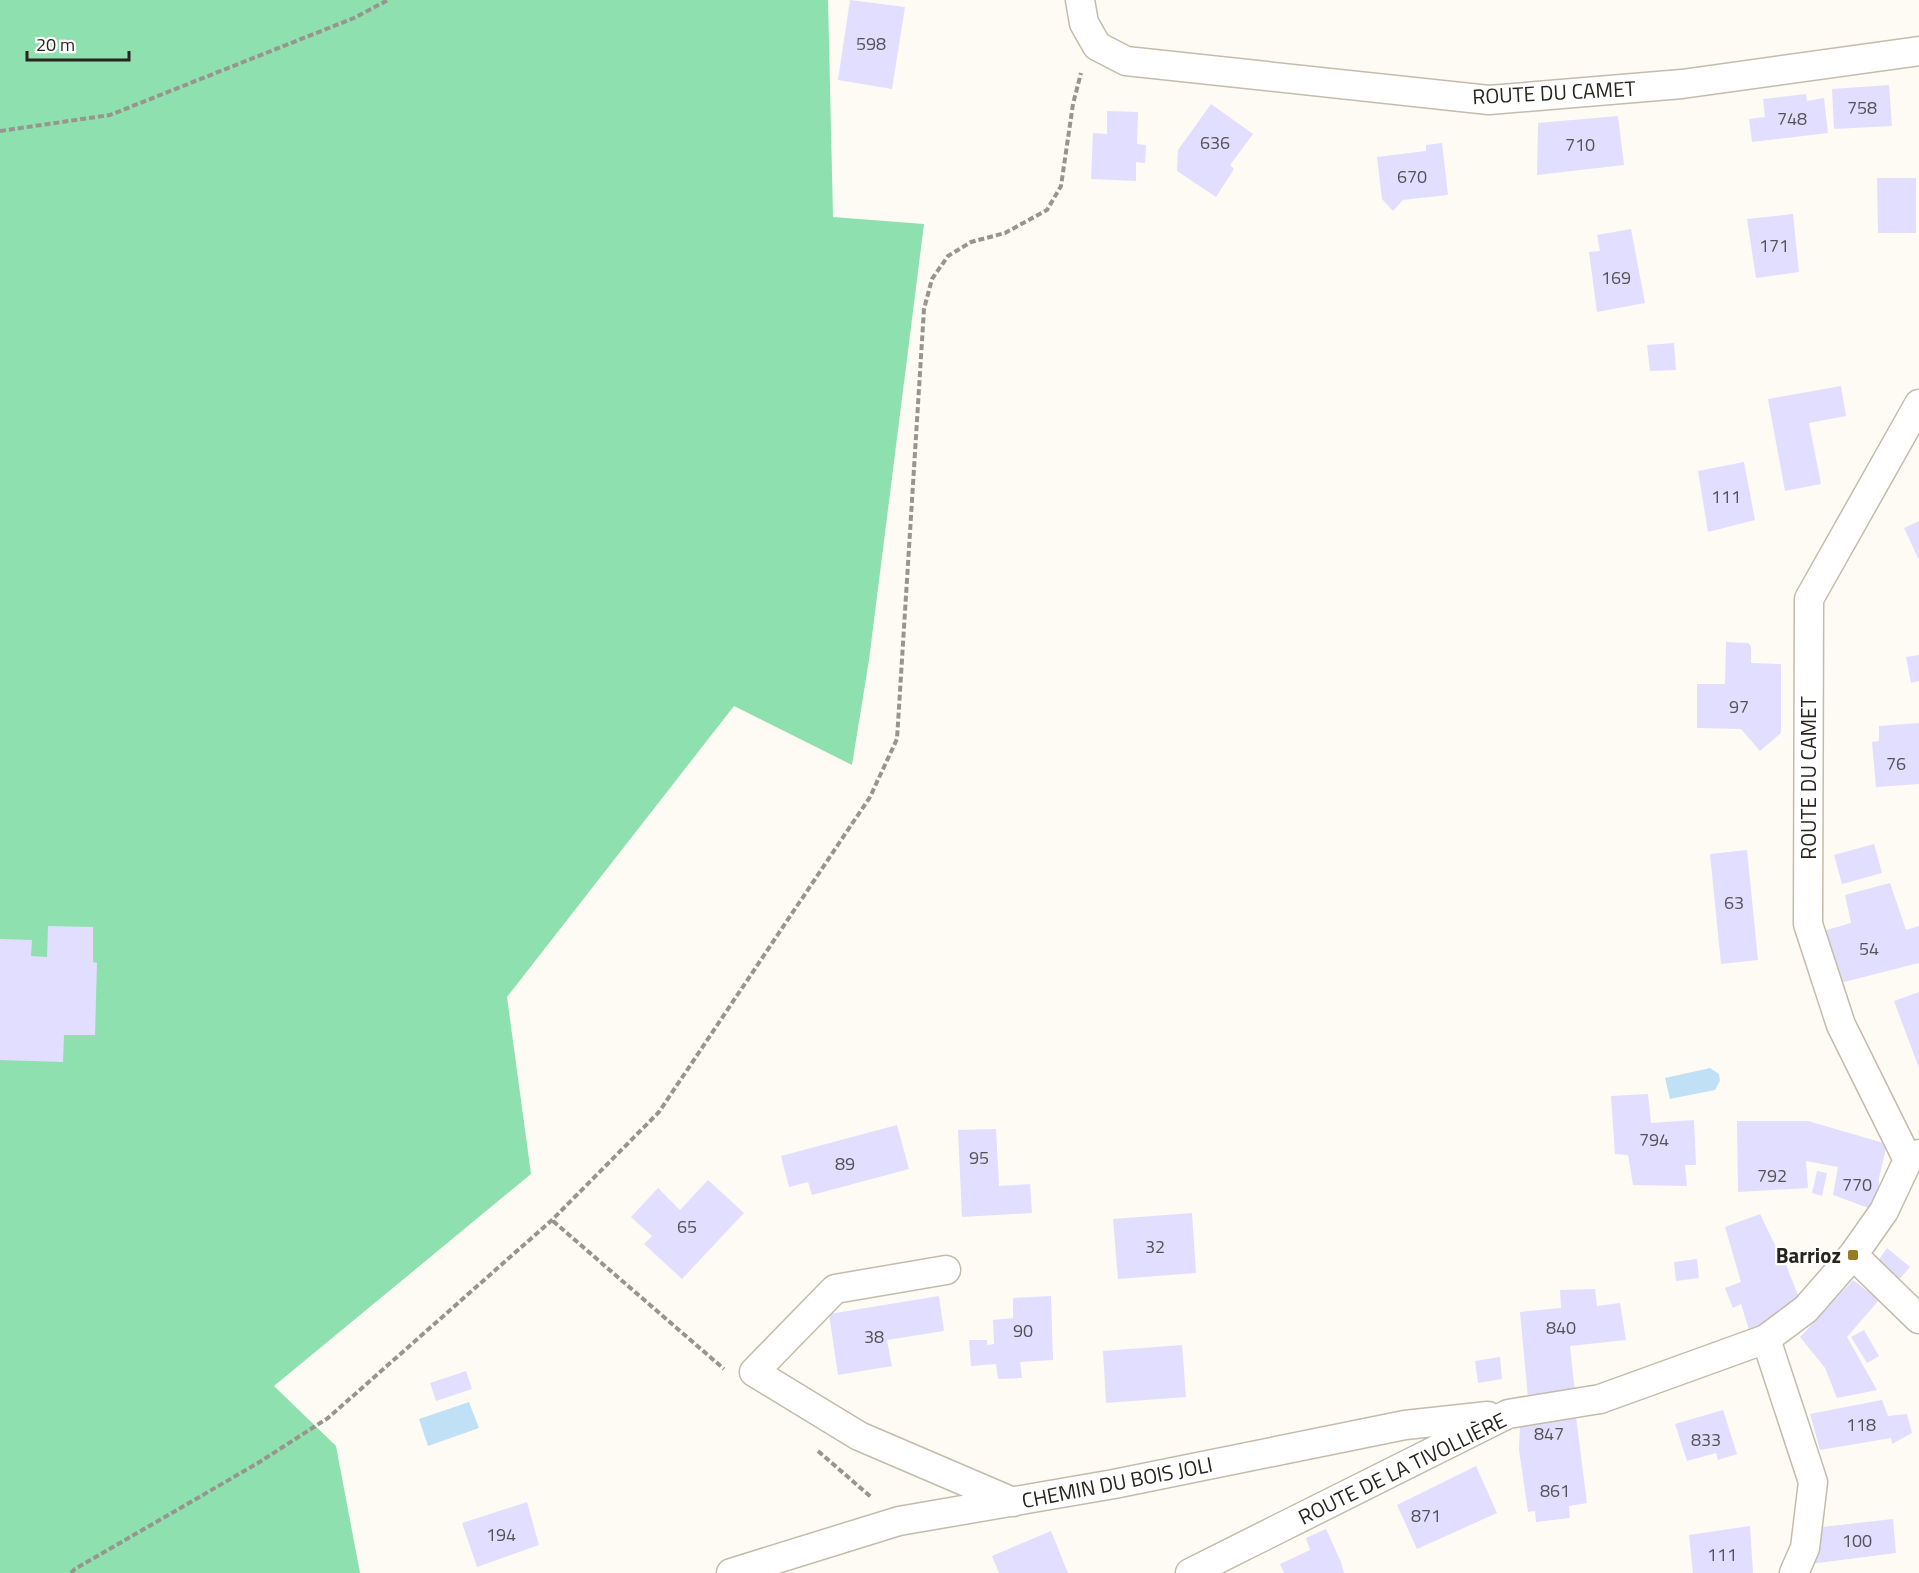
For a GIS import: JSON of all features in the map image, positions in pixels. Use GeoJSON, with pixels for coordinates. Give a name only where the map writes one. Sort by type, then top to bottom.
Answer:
{"type":"FeatureCollection","features":[{"type":"Feature","properties":{"kind":"street"},"geometry":{"type":"LineString","coordinates":[[1080,0],[1084,23],[1097,46]]}},
{"type":"Feature","properties":{"kind":"street","name":"ROUTE DU CAMET"},"geometry":{"type":"LineString","coordinates":[[1097,46],[1126,61],[1489,100],[1682,84],[1919,51]]}},
{"type":"Feature","properties":{"kind":"street","name":"ROUTE DU CAMET"},"geometry":{"type":"LineString","coordinates":[[1914,1157],[1841,1025],[1808,924],[1809,599],[1919,404]]}},
{"type":"Feature","properties":{"kind":"street","name":"ROUTE DE LA TIVOLLIÈRE"},"geometry":{"type":"LineString","coordinates":[[1190,1573],[1508,1413],[1600,1399],[1766,1339],[1806,1309],[1853,1255],[1884,1211],[1914,1157]]}},
{"type":"Feature","properties":{"kind":"street"},"geometry":{"type":"LineString","coordinates":[[1853,1255],[1919,1319]]}},
{"type":"Feature","properties":{"kind":"street"},"geometry":{"type":"LineString","coordinates":[[946,1270],[835,1289],[754,1372],[860,1436],[1013,1502]]}},
{"type":"Feature","properties":{"kind":"street"},"geometry":{"type":"LineString","coordinates":[[1766,1339],[1813,1482],[1805,1548],[1794,1573]]}},
{"type":"Feature","properties":{"kind":"street","name":"CHEMIN DU BOIS JOLI"},"geometry":{"type":"LineString","coordinates":[[731,1573],[899,1521],[1114,1484],[1405,1425],[1508,1413]]}},
{"type":"Feature","properties":{"kind":"path"},"geometry":{"type":"LineString","coordinates":[[0,131],[110,115],[354,18],[388,0]]}},
{"type":"Feature","properties":{"kind":"path"},"geometry":{"type":"LineString","coordinates":[[71,1573],[258,1463],[328,1418],[552,1221],[659,1112],[870,797],[897,739],[924,309],[932,279],[948,256],[970,242],[1005,233],[1047,210],[1061,186],[1073,104],[1083,63],[1097,46]]}},
{"type":"Feature","properties":{"kind":"green space"},"geometry":{"type":"Polygon","coordinates":[[[0,0],[828,0],[833,217],[924,224],[869,660],[852,765],[734,706],[507,997],[531,1174],[274,1386],[336,1446],[360,1573],[0,1573],[0,0]]]}},
{"type":"Feature","properties":{"kind":"water"},"geometry":{"type":"Polygon","coordinates":[[[1710,1068],[1719,1074],[1720,1081],[1715,1090],[1670,1099],[1665,1078],[1710,1068]]]}},
{"type":"Feature","properties":{"kind":"water"},"geometry":{"type":"Polygon","coordinates":[[[469,1402],[479,1428],[428,1446],[419,1419],[469,1402]]]}},
{"type":"Feature","properties":{"kind":"building"},"geometry":{"type":"Polygon","coordinates":[[[850,0],[905,7],[892,89],[838,80],[850,0]]]}},
{"type":"Feature","properties":{"kind":"building"},"geometry":{"type":"Polygon","coordinates":[[[1889,85],[1892,126],[1834,129],[1832,89],[1889,85]]]}},
{"type":"Feature","properties":{"kind":"building"},"geometry":{"type":"Polygon","coordinates":[[[1806,94],[1807,101],[1824,98],[1828,133],[1752,142],[1749,119],[1765,117],[1763,99],[1806,94]]]}},
{"type":"Feature","properties":{"kind":"building"},"geometry":{"type":"Polygon","coordinates":[[[1211,104],[1253,134],[1230,165],[1234,169],[1216,197],[1177,171],[1178,150],[1211,104]]]}},
{"type":"Feature","properties":{"kind":"building"},"geometry":{"type":"Polygon","coordinates":[[[1107,111],[1138,112],[1137,144],[1146,145],[1145,163],[1136,162],[1136,181],[1091,179],[1093,133],[1107,134],[1107,111]]]}},
{"type":"Feature","properties":{"kind":"building"},"geometry":{"type":"Polygon","coordinates":[[[1618,116],[1624,165],[1537,175],[1538,123],[1618,116]]]}},
{"type":"Feature","properties":{"kind":"building"},"geometry":{"type":"Polygon","coordinates":[[[1442,143],[1448,195],[1403,200],[1393,211],[1382,199],[1377,157],[1426,151],[1426,145],[1442,143]]]}},
{"type":"Feature","properties":{"kind":"building"},"geometry":{"type":"Polygon","coordinates":[[[1877,178],[1916,178],[1916,233],[1878,233],[1877,178]]]}},
{"type":"Feature","properties":{"kind":"building"},"geometry":{"type":"Polygon","coordinates":[[[1793,214],[1799,272],[1756,278],[1747,219],[1793,214]]]}},
{"type":"Feature","properties":{"kind":"building"},"geometry":{"type":"Polygon","coordinates":[[[1631,229],[1645,303],[1597,312],[1589,252],[1600,251],[1597,235],[1631,229]]]}},
{"type":"Feature","properties":{"kind":"building"},"geometry":{"type":"Polygon","coordinates":[[[1674,343],[1676,370],[1650,371],[1647,345],[1674,343]]]}},
{"type":"Feature","properties":{"kind":"building"},"geometry":{"type":"Polygon","coordinates":[[[1841,386],[1846,416],[1809,423],[1821,484],[1785,491],[1768,399],[1841,386]]]}},
{"type":"Feature","properties":{"kind":"building"},"geometry":{"type":"Polygon","coordinates":[[[1744,462],[1755,520],[1708,532],[1698,471],[1744,462]]]}},
{"type":"Feature","properties":{"kind":"building"},"geometry":{"type":"Polygon","coordinates":[[[1919,521],[1919,560],[1904,528],[1919,521]]]}},
{"type":"Feature","properties":{"kind":"building"},"geometry":{"type":"Polygon","coordinates":[[[1726,642],[1748,643],[1751,646],[1751,663],[1781,664],[1781,733],[1760,751],[1741,729],[1697,728],[1697,684],[1725,684],[1726,642]]]}},
{"type":"Feature","properties":{"kind":"building"},"geometry":{"type":"Polygon","coordinates":[[[1919,655],[1919,681],[1911,683],[1906,657],[1919,655]]]}},
{"type":"Feature","properties":{"kind":"building"},"geometry":{"type":"Polygon","coordinates":[[[1919,723],[1919,784],[1876,787],[1872,742],[1879,741],[1879,726],[1919,723]]]}},
{"type":"Feature","properties":{"kind":"building"},"geometry":{"type":"Polygon","coordinates":[[[1874,844],[1882,873],[1842,884],[1834,855],[1874,844]]]}},
{"type":"Feature","properties":{"kind":"building"},"geometry":{"type":"Polygon","coordinates":[[[1747,850],[1758,960],[1721,964],[1710,854],[1747,850]]]}},
{"type":"Feature","properties":{"kind":"building"},"geometry":{"type":"Polygon","coordinates":[[[1890,883],[1906,930],[1919,926],[1919,963],[1840,983],[1823,931],[1851,923],[1845,895],[1890,883]]]}},
{"type":"Feature","properties":{"kind":"building"},"geometry":{"type":"Polygon","coordinates":[[[48,926],[93,927],[93,962],[97,963],[95,1035],[64,1035],[63,1062],[0,1060],[0,939],[32,940],[31,956],[47,957],[48,926]]]}},
{"type":"Feature","properties":{"kind":"building"},"geometry":{"type":"Polygon","coordinates":[[[1919,992],[1919,1068],[1894,1001],[1919,992]]]}},
{"type":"Feature","properties":{"kind":"building"},"geometry":{"type":"Polygon","coordinates":[[[1648,1094],[1651,1123],[1694,1120],[1696,1165],[1685,1165],[1687,1186],[1633,1185],[1628,1155],[1615,1154],[1611,1096],[1648,1094]]]}},
{"type":"Feature","properties":{"kind":"building"},"geometry":{"type":"Polygon","coordinates":[[[1737,1121],[1808,1121],[1887,1144],[1879,1178],[1879,1191],[1871,1209],[1833,1195],[1838,1167],[1806,1161],[1808,1188],[1738,1192],[1737,1121]]]}},
{"type":"Feature","properties":{"kind":"building"},"geometry":{"type":"Polygon","coordinates":[[[897,1125],[909,1169],[812,1195],[808,1182],[789,1187],[781,1156],[897,1125]]]}},
{"type":"Feature","properties":{"kind":"building"},"geometry":{"type":"Polygon","coordinates":[[[996,1129],[999,1186],[1030,1184],[1032,1213],[962,1217],[958,1130],[996,1129]]]}},
{"type":"Feature","properties":{"kind":"building"},"geometry":{"type":"Polygon","coordinates":[[[1817,1171],[1827,1173],[1822,1196],[1812,1193],[1817,1171]]]}},
{"type":"Feature","properties":{"kind":"building"},"geometry":{"type":"Polygon","coordinates":[[[708,1180],[744,1213],[682,1279],[644,1244],[652,1236],[631,1217],[658,1188],[680,1210],[708,1180]]]}},
{"type":"Feature","properties":{"kind":"building"},"geometry":{"type":"Polygon","coordinates":[[[1192,1213],[1196,1273],[1118,1279],[1113,1219],[1192,1213]]]}},
{"type":"Feature","properties":{"kind":"building"},"geometry":{"type":"Polygon","coordinates":[[[1760,1214],[1776,1247],[1779,1247],[1803,1308],[1750,1333],[1741,1304],[1733,1308],[1725,1288],[1741,1282],[1725,1227],[1760,1214]]]}},
{"type":"Feature","properties":{"kind":"building"},"geometry":{"type":"Polygon","coordinates":[[[1887,1248],[1910,1267],[1896,1283],[1876,1264],[1887,1248]]]}},
{"type":"Feature","properties":{"kind":"building"},"geometry":{"type":"Polygon","coordinates":[[[1697,1259],[1699,1278],[1676,1281],[1674,1262],[1697,1259]]]}},
{"type":"Feature","properties":{"kind":"building"},"geometry":{"type":"Polygon","coordinates":[[[1853,1280],[1879,1300],[1847,1337],[1877,1390],[1837,1398],[1825,1368],[1800,1337],[1853,1280]]]}},
{"type":"Feature","properties":{"kind":"building"},"geometry":{"type":"Polygon","coordinates":[[[1595,1289],[1597,1306],[1620,1303],[1626,1340],[1570,1346],[1575,1393],[1528,1398],[1520,1312],[1561,1308],[1560,1290],[1595,1289]]]}},
{"type":"Feature","properties":{"kind":"building"},"geometry":{"type":"Polygon","coordinates":[[[939,1296],[944,1331],[887,1340],[892,1366],[838,1375],[829,1314],[939,1296]]]}},
{"type":"Feature","properties":{"kind":"building"},"geometry":{"type":"Polygon","coordinates":[[[1051,1296],[1053,1360],[1020,1362],[1022,1378],[998,1379],[996,1364],[971,1366],[969,1340],[987,1340],[987,1345],[994,1344],[993,1320],[1013,1318],[1013,1298],[1051,1296]]]}},
{"type":"Feature","properties":{"kind":"building"},"geometry":{"type":"Polygon","coordinates":[[[1864,1330],[1879,1356],[1867,1363],[1851,1337],[1864,1330]]]}},
{"type":"Feature","properties":{"kind":"building"},"geometry":{"type":"Polygon","coordinates":[[[1182,1345],[1186,1397],[1106,1403],[1103,1351],[1182,1345]]]}},
{"type":"Feature","properties":{"kind":"building"},"geometry":{"type":"Polygon","coordinates":[[[1500,1357],[1502,1379],[1478,1383],[1475,1361],[1500,1357]]]}},
{"type":"Feature","properties":{"kind":"building"},"geometry":{"type":"Polygon","coordinates":[[[466,1371],[472,1389],[436,1401],[430,1383],[466,1371]]]}},
{"type":"Feature","properties":{"kind":"building"},"geometry":{"type":"Polygon","coordinates":[[[1882,1400],[1888,1416],[1907,1414],[1912,1433],[1892,1444],[1891,1438],[1820,1450],[1810,1414],[1882,1400]]]}},
{"type":"Feature","properties":{"kind":"building"},"geometry":{"type":"Polygon","coordinates":[[[1723,1410],[1737,1454],[1718,1460],[1716,1453],[1687,1461],[1675,1424],[1723,1410]]]}},
{"type":"Feature","properties":{"kind":"building"},"geometry":{"type":"Polygon","coordinates":[[[1576,1417],[1587,1503],[1569,1506],[1570,1518],[1536,1522],[1535,1511],[1528,1512],[1519,1450],[1520,1421],[1576,1417]]]}},
{"type":"Feature","properties":{"kind":"building"},"geometry":{"type":"Polygon","coordinates":[[[1476,1466],[1497,1513],[1417,1549],[1397,1505],[1476,1466]]]}},
{"type":"Feature","properties":{"kind":"building"},"geometry":{"type":"Polygon","coordinates":[[[527,1502],[539,1545],[477,1567],[462,1523],[527,1502]]]}},
{"type":"Feature","properties":{"kind":"building"},"geometry":{"type":"Polygon","coordinates":[[[1893,1519],[1896,1553],[1810,1564],[1822,1527],[1893,1519]]]}},
{"type":"Feature","properties":{"kind":"building"},"geometry":{"type":"Polygon","coordinates":[[[1750,1526],[1753,1573],[1693,1573],[1689,1535],[1750,1526]]]}},
{"type":"Feature","properties":{"kind":"building"},"geometry":{"type":"Polygon","coordinates":[[[1326,1529],[1344,1573],[1284,1573],[1280,1564],[1310,1550],[1306,1538],[1326,1529]]]}},
{"type":"Feature","properties":{"kind":"building"},"geometry":{"type":"Polygon","coordinates":[[[1051,1531],[1068,1573],[999,1573],[992,1556],[1051,1531]]]}},
{"type":"Feature","properties":{"kind":"place","name":"Barrioz"},"geometry":{"type":"Point","coordinates":[1853,1255]}}]}
